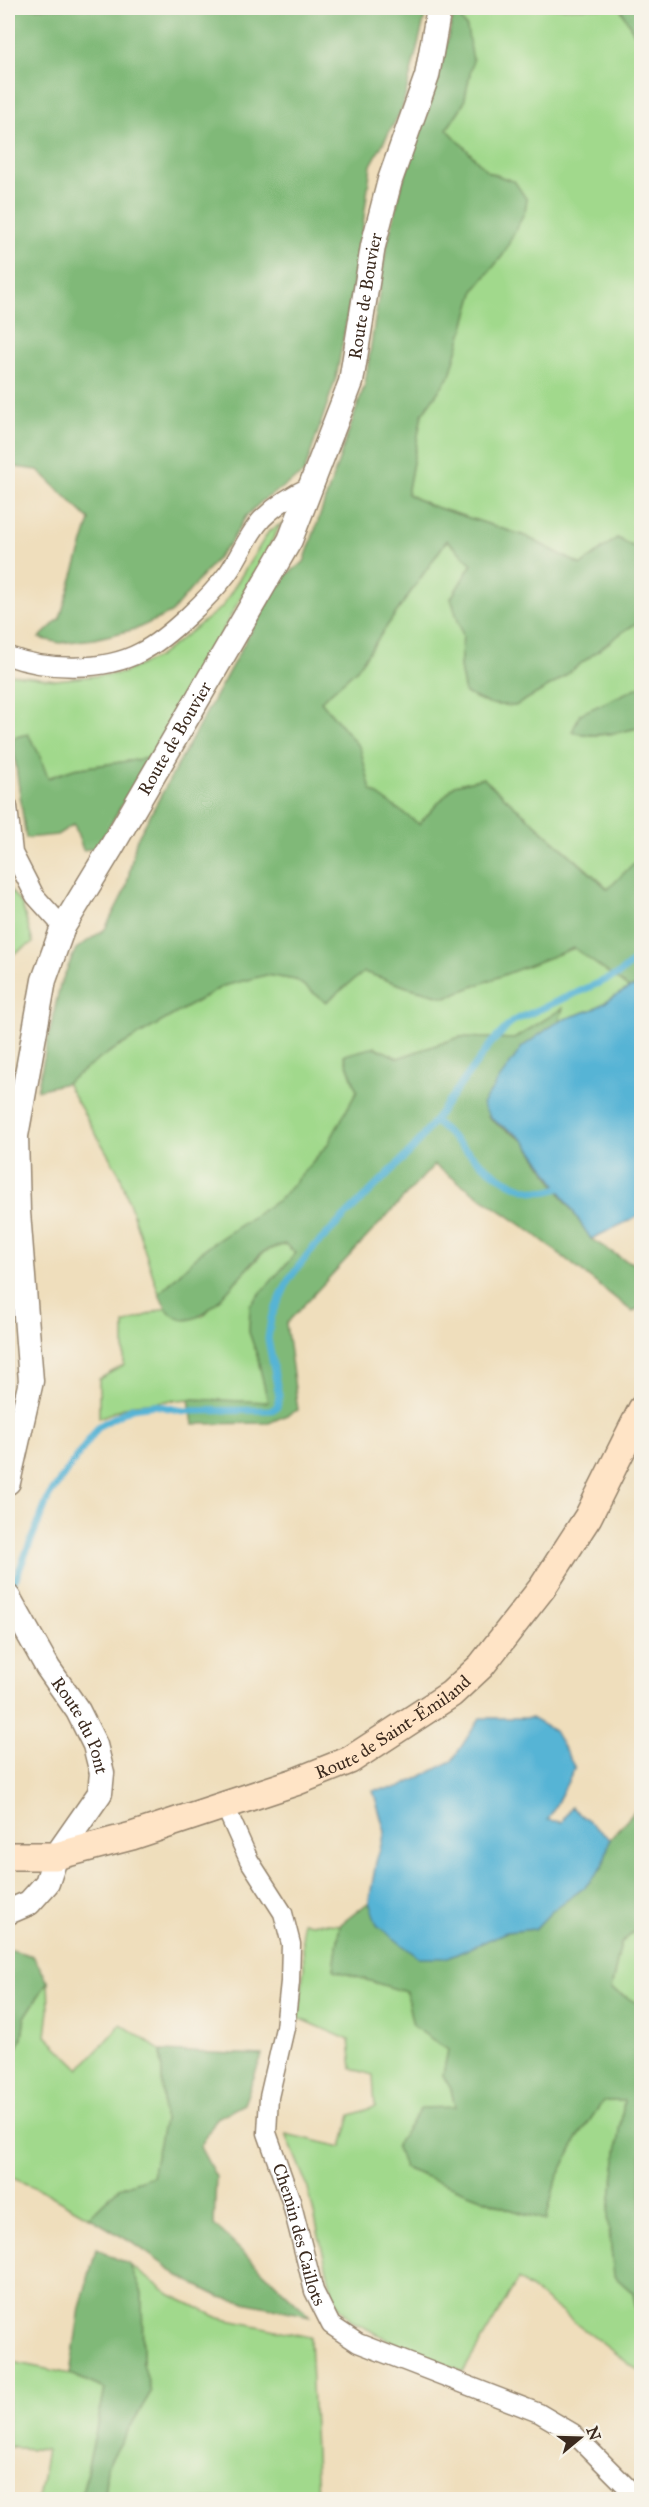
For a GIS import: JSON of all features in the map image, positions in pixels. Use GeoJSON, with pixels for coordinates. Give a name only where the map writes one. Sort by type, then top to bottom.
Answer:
{"type":"FeatureCollection","features":[{"type":"Feature","properties":{"kind":"main road","name":"Route de Saint-Émiland"},"geometry":{"type":"LineString","coordinates":[[8,1856],[56,1857],[132,1836],[295,1782],[350,1760],[451,1694],[481,1666],[542,1588],[588,1517],[642,1409]]}},
{"type":"Feature","properties":{"kind":"street","name":"Route de Bouvier"},"geometry":{"type":"LineString","coordinates":[[8,1482],[31,1382],[18,1212],[16,1137],[44,980],[63,927],[290,540],[351,382],[373,246],[390,180],[427,76],[439,8]]}},
{"type":"Feature","properties":{"kind":"street"},"geometry":{"type":"LineString","coordinates":[[8,656],[26,663],[70,667],[108,663],[141,653],[184,620],[227,574],[261,520],[290,496],[311,486]]}},
{"type":"Feature","properties":{"kind":"street"},"geometry":{"type":"LineString","coordinates":[[8,807],[13,853],[34,896],[63,927]]}},
{"type":"Feature","properties":{"kind":"street","name":"Route du Pont"},"geometry":{"type":"LineString","coordinates":[[8,1912],[29,1903],[47,1883],[56,1857],[100,1793],[102,1773],[95,1745],[78,1711],[48,1668],[10,1603]]}},
{"type":"Feature","properties":{"kind":"street","name":"Chemin des Caillots"},"geometry":{"type":"LineString","coordinates":[[224,1804],[249,1860],[283,1913],[291,1944],[285,2028],[268,2097],[267,2133],[291,2201],[314,2291],[331,2325],[358,2343],[538,2413],[573,2433],[629,2489],[642,2496]]}},
{"type":"Feature","properties":{"kind":"green space"},"geometry":{"type":"Polygon","coordinates":[[[8,8],[427,8],[402,109],[371,165],[360,247],[336,378],[304,473],[262,501],[246,516],[230,543],[171,613],[136,629],[94,639],[60,643],[39,638],[60,618],[90,520],[38,470],[8,466],[8,8]]]}},
{"type":"Feature","properties":{"kind":"green space"},"geometry":{"type":"Polygon","coordinates":[[[455,8],[620,8],[642,46],[641,551],[617,538],[581,565],[525,536],[429,505],[407,494],[422,414],[450,375],[475,289],[503,255],[515,182],[488,172],[447,129],[464,103],[467,28],[455,8]]]}},
{"type":"Feature","properties":{"kind":"green space"},"geometry":{"type":"Polygon","coordinates":[[[620,8],[641,8],[641,46],[620,8]]]}},
{"type":"Feature","properties":{"kind":"green space"},"geometry":{"type":"Polygon","coordinates":[[[455,9],[467,28],[473,60],[464,103],[447,129],[488,172],[515,182],[527,200],[525,211],[503,255],[475,289],[450,375],[422,414],[407,494],[429,505],[525,536],[581,565],[617,538],[641,551],[641,620],[555,683],[515,706],[489,704],[465,693],[460,667],[463,636],[451,598],[472,564],[447,540],[357,669],[321,701],[360,748],[371,790],[419,824],[455,785],[483,778],[608,889],[641,856],[641,986],[629,988],[574,948],[446,997],[407,987],[364,972],[326,1002],[296,980],[266,975],[223,986],[108,1053],[66,1083],[37,1090],[60,985],[76,949],[105,929],[126,888],[136,841],[279,580],[304,562],[365,384],[386,250],[402,184],[437,83],[455,9]]]}},
{"type":"Feature","properties":{"kind":"green space"},"geometry":{"type":"Polygon","coordinates":[[[281,524],[204,665],[149,758],[74,769],[47,778],[39,754],[28,734],[12,738],[8,706],[8,674],[56,680],[123,673],[158,657],[222,607],[269,531],[281,524]]]}},
{"type":"Feature","properties":{"kind":"green space"},"geometry":{"type":"Polygon","coordinates":[[[447,540],[472,564],[451,598],[463,636],[460,667],[465,693],[489,704],[515,706],[555,683],[641,620],[641,686],[572,732],[598,735],[641,727],[641,856],[609,889],[483,778],[455,785],[419,824],[370,790],[360,748],[321,701],[357,669],[447,540]]]}},
{"type":"Feature","properties":{"kind":"green space"},"geometry":{"type":"Polygon","coordinates":[[[641,686],[641,727],[598,735],[572,732],[580,714],[641,686]]]}},
{"type":"Feature","properties":{"kind":"green space"},"geometry":{"type":"Polygon","coordinates":[[[28,734],[48,778],[74,769],[149,758],[97,848],[83,850],[74,824],[57,835],[26,838],[12,738],[28,734]]]}},
{"type":"Feature","properties":{"kind":"green space"},"geometry":{"type":"Polygon","coordinates":[[[8,887],[22,905],[33,943],[8,957],[8,887]]]}},
{"type":"Feature","properties":{"kind":"green space"},"geometry":{"type":"Polygon","coordinates":[[[574,948],[629,988],[594,1009],[559,1021],[562,1009],[514,1039],[460,1037],[398,1058],[375,1047],[344,1056],[357,1091],[328,1144],[281,1198],[203,1250],[159,1294],[120,1175],[66,1083],[108,1053],[223,986],[266,975],[296,980],[326,1002],[364,972],[407,987],[446,997],[574,948]]]}},
{"type":"Feature","properties":{"kind":"green space"},"geometry":{"type":"Polygon","coordinates":[[[563,1008],[559,1021],[522,1047],[488,1116],[499,1126],[525,1141],[591,1239],[621,1258],[641,1267],[641,1307],[633,1312],[533,1233],[434,1165],[286,1324],[298,1410],[269,1423],[193,1424],[189,1399],[268,1402],[249,1332],[250,1305],[296,1253],[285,1244],[263,1252],[212,1307],[197,1317],[183,1320],[170,1313],[159,1294],[203,1250],[281,1198],[328,1144],[357,1091],[344,1055],[375,1047],[398,1058],[460,1037],[514,1039],[563,1008]]]}},
{"type":"Feature","properties":{"kind":"green space"},"geometry":{"type":"Polygon","coordinates":[[[285,1244],[296,1254],[250,1305],[249,1332],[268,1402],[189,1399],[134,1404],[99,1418],[99,1379],[124,1365],[124,1324],[165,1308],[178,1317],[203,1316],[264,1252],[285,1244]]]}},
{"type":"Feature","properties":{"kind":"green space"},"geometry":{"type":"Polygon","coordinates":[[[641,1808],[641,1926],[621,1943],[611,1989],[641,2005],[641,2337],[633,2293],[614,2276],[608,2220],[624,2101],[603,2101],[577,2139],[555,2183],[546,2220],[509,2209],[404,2168],[396,2145],[421,2108],[455,2107],[451,2089],[443,2075],[448,2050],[413,2026],[406,1992],[334,1970],[340,1925],[369,1902],[377,1925],[448,1958],[506,1932],[535,1929],[553,1910],[585,1887],[603,1866],[610,1839],[636,1810],[641,1808]]]}},
{"type":"Feature","properties":{"kind":"green space"},"geometry":{"type":"Polygon","coordinates":[[[302,1922],[340,1925],[334,1970],[406,1992],[413,2026],[448,2050],[443,2075],[451,2089],[455,2107],[404,2168],[509,2209],[546,2220],[555,2183],[577,2139],[603,2101],[624,2101],[608,2220],[614,2276],[633,2293],[641,2337],[641,2373],[518,2279],[463,2372],[391,2341],[352,2321],[334,2300],[308,2188],[286,2134],[342,2147],[351,2115],[375,2107],[373,2075],[352,2069],[349,2040],[299,2018],[304,1967],[302,1922]]]}},
{"type":"Feature","properties":{"kind":"green space"},"geometry":{"type":"Polygon","coordinates":[[[641,1926],[641,2005],[611,1989],[621,1943],[641,1926]]]}},
{"type":"Feature","properties":{"kind":"green space"},"geometry":{"type":"Polygon","coordinates":[[[8,1949],[33,1956],[48,1981],[25,2017],[22,2037],[8,2072],[8,1949]]]}},
{"type":"Feature","properties":{"kind":"green space"},"geometry":{"type":"Polygon","coordinates":[[[48,1981],[49,2010],[46,2036],[80,2069],[121,2024],[161,2051],[164,2120],[152,2177],[119,2188],[89,2217],[43,2191],[8,2176],[8,2072],[22,2037],[25,2017],[48,1981]]]}},
{"type":"Feature","properties":{"kind":"green space"},"geometry":{"type":"Polygon","coordinates":[[[161,2051],[262,2055],[244,2104],[217,2118],[200,2147],[216,2177],[214,2225],[310,2316],[220,2297],[181,2277],[136,2245],[89,2217],[119,2188],[152,2176],[164,2120],[161,2051]]]}},
{"type":"Feature","properties":{"kind":"green space"},"geometry":{"type":"Polygon","coordinates":[[[96,2249],[130,2265],[142,2293],[143,2364],[151,2392],[107,2466],[104,2499],[81,2499],[105,2389],[70,2374],[80,2308],[96,2249]]]}},
{"type":"Feature","properties":{"kind":"green space"},"geometry":{"type":"Polygon","coordinates":[[[130,2265],[171,2295],[219,2318],[310,2337],[317,2499],[104,2500],[107,2466],[151,2392],[143,2364],[142,2293],[130,2265]]]}},
{"type":"Feature","properties":{"kind":"green space"},"geometry":{"type":"Polygon","coordinates":[[[8,2361],[70,2374],[105,2389],[81,2499],[38,2499],[47,2450],[8,2447],[8,2361]]]}},
{"type":"Feature","properties":{"kind":"water"},"geometry":{"type":"Polygon","coordinates":[[[641,986],[641,1215],[591,1239],[535,1154],[521,1138],[498,1124],[482,1104],[522,1047],[559,1021],[594,1009],[629,988],[641,986]]]}},
{"type":"Feature","properties":{"kind":"water"},"geometry":{"type":"Polygon","coordinates":[[[480,1718],[531,1718],[554,1731],[575,1768],[548,1820],[562,1822],[571,1807],[610,1839],[603,1866],[585,1887],[553,1910],[535,1929],[506,1932],[448,1958],[419,1958],[377,1925],[369,1902],[376,1862],[385,1832],[373,1790],[399,1788],[452,1761],[480,1718]]]}},
{"type":"Feature","properties":{"kind":"waterway"},"geometry":{"type":"LineString","coordinates":[[8,1587],[16,1578],[49,1496],[99,1426],[132,1408],[155,1405],[184,1411],[272,1410],[277,1407],[279,1396],[268,1339],[271,1318],[289,1279],[313,1248],[414,1148],[492,1042],[513,1021],[619,974],[642,954]]}},
{"type":"Feature","properties":{"kind":"waterway"},"geometry":{"type":"LineString","coordinates":[[434,1121],[477,1160],[512,1184],[530,1190],[547,1191],[564,1185]]}}]}
